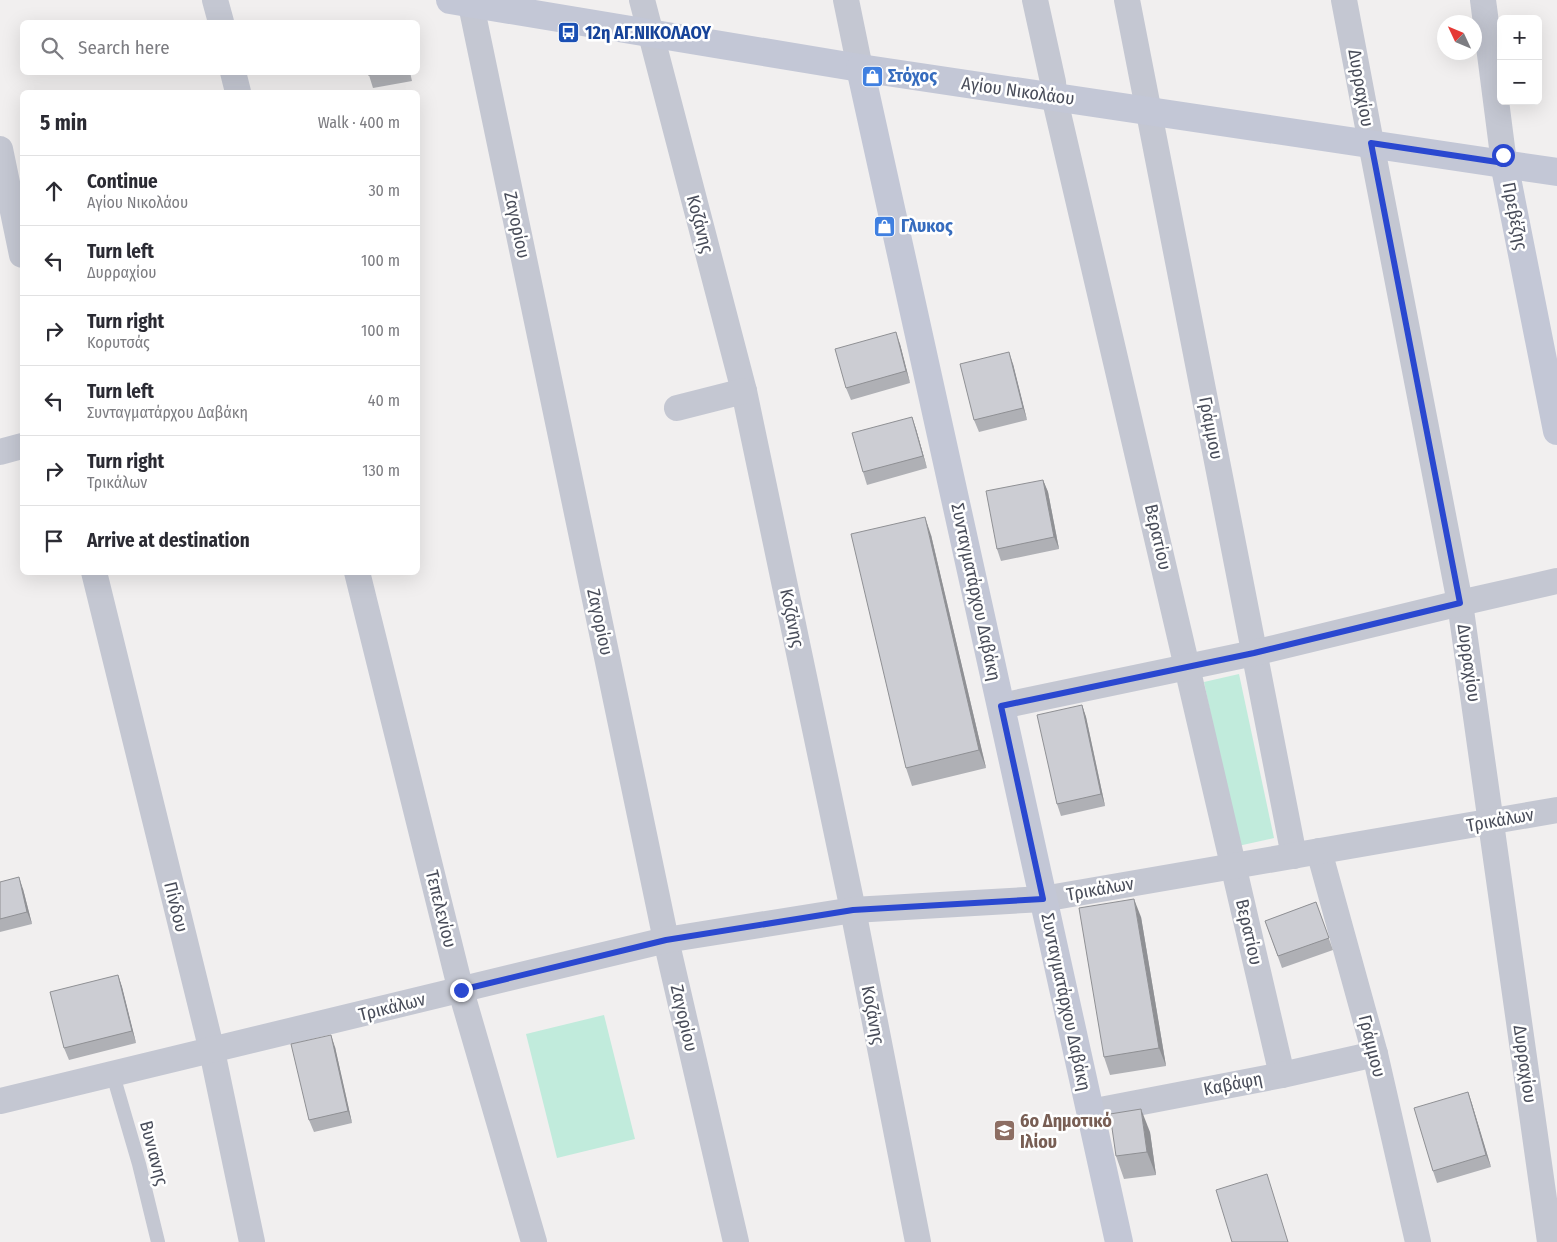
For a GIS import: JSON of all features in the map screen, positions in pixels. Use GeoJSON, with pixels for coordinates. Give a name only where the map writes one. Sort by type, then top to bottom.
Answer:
{"type":"FeatureCollection","features":[{"type":"Feature","properties":{"kind":"street"},"geometry":{"type":"LineString","coordinates":[[215,0],[220,20]]}},
{"type":"Feature","properties":{"kind":"street","name":"Κοζάνης"},"geometry":{"type":"LineString","coordinates":[[642,0],[649,33],[744,391],[853,910],[918,1242]]}},
{"type":"Feature","properties":{"kind":"street","name":"Συνταγματάρχου Δαβάκη"},"geometry":{"type":"LineString","coordinates":[[846,0],[1119,1242]]}},
{"type":"Feature","properties":{"kind":"street","name":"Βερατίου"},"geometry":{"type":"LineString","coordinates":[[1034,0],[1053,82],[1054,96],[1282,1075]]}},
{"type":"Feature","properties":{"kind":"street","name":"Γράμμου"},"geometry":{"type":"LineString","coordinates":[[1127,0],[1294,856]]}},
{"type":"Feature","properties":{"kind":"street","name":"Δυρραχίου"},"geometry":{"type":"LineString","coordinates":[[1344,0],[1460,603],[1550,1242]]}},
{"type":"Feature","properties":{"kind":"street","name":"Πρεβέζης"},"geometry":{"type":"LineString","coordinates":[[1483,0],[1504,163],[1557,431]]}},
{"type":"Feature","properties":{"kind":"street","name":"Αγίου Νικολάου"},"geometry":{"type":"LineString","coordinates":[[464,1],[860,68],[1557,172]]}},
{"type":"Feature","properties":{"kind":"street","name":"Ζαγορίου"},"geometry":{"type":"LineString","coordinates":[[464,1],[666,940],[736,1242]]}},
{"type":"Feature","properties":{"kind":"street"},"geometry":{"type":"LineString","coordinates":[[234,75],[238,90]]}},
{"type":"Feature","properties":{"kind":"street"},"geometry":{"type":"LineString","coordinates":[[0,149],[20,245]]}},
{"type":"Feature","properties":{"kind":"street"},"geometry":{"type":"LineString","coordinates":[[678,408],[744,391]]}},
{"type":"Feature","properties":{"kind":"street"},"geometry":{"type":"LineString","coordinates":[[0,452],[20,447]]}},
{"type":"Feature","properties":{"kind":"street","name":"Πίνδου"},"geometry":{"type":"LineString","coordinates":[[95,575],[212,1051],[252,1242]]}},
{"type":"Feature","properties":{"kind":"street","name":"Τεπελενίου"},"geometry":{"type":"LineString","coordinates":[[358,575],[461,990],[534,1242]]}},
{"type":"Feature","properties":{"kind":"street"},"geometry":{"type":"LineString","coordinates":[[1001,706],[1254,653],[1557,581]]}},
{"type":"Feature","properties":{"kind":"street","name":"Τρικάλων"},"geometry":{"type":"LineString","coordinates":[[0,1101],[666,940],[853,910],[1043,899],[1557,810]]}},
{"type":"Feature","properties":{"kind":"street","name":"Γράμμου"},"geometry":{"type":"LineString","coordinates":[[1319,851],[1375,1054],[1418,1242]]}},
{"type":"Feature","properties":{"kind":"street","name":"Καβάφη"},"geometry":{"type":"LineString","coordinates":[[1090,1112],[1282,1075],[1375,1054]]}},
{"type":"Feature","properties":{"kind":"lane","name":"Βυνιανης"},"geometry":{"type":"LineString","coordinates":[[113,1075],[139,1164],[158,1242]]}},
{"type":"Feature","properties":{"kind":"green space"},"geometry":{"type":"Polygon","coordinates":[[[1239,674],[1274,838],[1238,846],[1204,682],[1239,674]]]}},
{"type":"Feature","properties":{"kind":"green space"},"geometry":{"type":"Polygon","coordinates":[[[604,1015],[635,1139],[557,1158],[526,1034],[604,1015]]]}},
{"type":"Feature","properties":{"kind":"building"},"geometry":{"type":"Polygon","coordinates":[[[896,332],[906,371],[846,388],[835,349],[896,332]]]}},
{"type":"Feature","properties":{"kind":"building"},"geometry":{"type":"Polygon","coordinates":[[[1009,352],[1023,408],[974,420],[960,364],[1009,352]]]}},
{"type":"Feature","properties":{"kind":"building"},"geometry":{"type":"Polygon","coordinates":[[[912,417],[923,456],[863,472],[852,433],[912,417]]]}},
{"type":"Feature","properties":{"kind":"building"},"geometry":{"type":"Polygon","coordinates":[[[1043,480],[1054,537],[997,549],[986,491],[1043,480]]]}},
{"type":"Feature","properties":{"kind":"building"},"geometry":{"type":"Polygon","coordinates":[[[925,517],[979,750],[906,768],[851,534],[925,517]]]}},
{"type":"Feature","properties":{"kind":"building"},"geometry":{"type":"Polygon","coordinates":[[[1082,705],[1101,794],[1057,804],[1037,715],[1082,705]]]}},
{"type":"Feature","properties":{"kind":"building"},"geometry":{"type":"Polygon","coordinates":[[[19,877],[27,912],[0,919],[0,882],[19,877]]]}},
{"type":"Feature","properties":{"kind":"building"},"geometry":{"type":"Polygon","coordinates":[[[1134,899],[1159,1048],[1104,1057],[1079,908],[1134,899]]]}},
{"type":"Feature","properties":{"kind":"building"},"geometry":{"type":"Polygon","coordinates":[[[1316,902],[1329,938],[1278,956],[1265,921],[1316,902]]]}},
{"type":"Feature","properties":{"kind":"building"},"geometry":{"type":"Polygon","coordinates":[[[118,975],[132,1031],[64,1048],[50,992],[118,975]]]}},
{"type":"Feature","properties":{"kind":"building"},"geometry":{"type":"Polygon","coordinates":[[[331,1035],[348,1111],[309,1120],[291,1044],[331,1035]]]}},
{"type":"Feature","properties":{"kind":"building"},"geometry":{"type":"Polygon","coordinates":[[[1468,1092],[1486,1155],[1433,1171],[1414,1108],[1468,1092]]]}},
{"type":"Feature","properties":{"kind":"building"},"geometry":{"type":"Polygon","coordinates":[[[1141,1109],[1147,1152],[1116,1156],[1110,1114],[1141,1109]]]}},
{"type":"Feature","properties":{"kind":"building"},"geometry":{"type":"Polygon","coordinates":[[[1267,1174],[1288,1242],[1232,1242],[1216,1190],[1267,1174]]]}},
{"type":"Feature","properties":{"kind":"place","name":"12η ΑΓ.ΝΙΚΟΛΑΟΥ"},"geometry":{"type":"Point","coordinates":[569,33]}},
{"type":"Feature","properties":{"kind":"place","name":"Στόχος"},"geometry":{"type":"Point","coordinates":[872,76]}},
{"type":"Feature","properties":{"kind":"place","name":"Γλυκος"},"geometry":{"type":"Point","coordinates":[885,226]}},
{"type":"Feature","properties":{"kind":"place","name":"6ο Δημοτικό Ιλίου"},"geometry":{"type":"Point","coordinates":[1004,1131]}},
{"type":"Feature","properties":{"kind":"route"},"geometry":{"type":"LineString","coordinates":[[461,990],[666,940],[853,910],[1043,899],[1001,706],[1254,653],[1460,603],[1371,143],[1504,163],[1503,155]]}}]}
